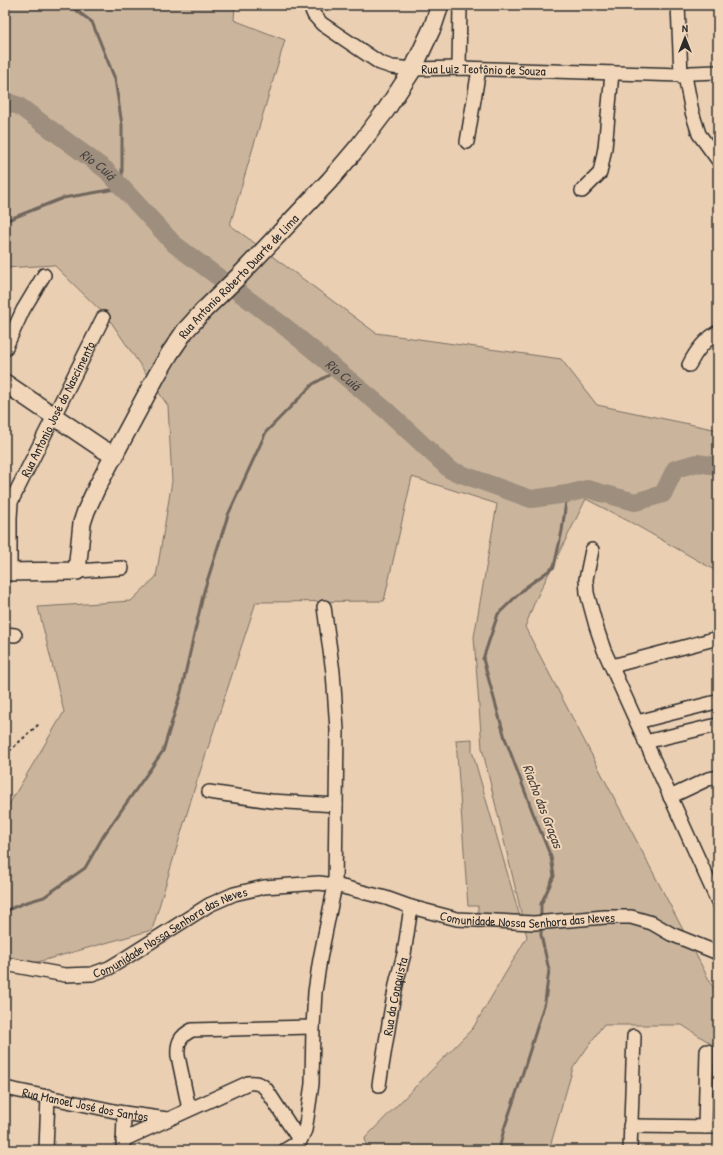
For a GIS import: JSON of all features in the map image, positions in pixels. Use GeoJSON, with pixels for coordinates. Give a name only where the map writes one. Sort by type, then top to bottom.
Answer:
{"type":"FeatureCollection","features":[{"type":"Feature","properties":{"kind":"main road","name":"Rua Antonio Roberto Duarte de Lima"},"geometry":{"type":"LineString","coordinates":[[77,570],[82,523],[109,456],[170,353],[185,332],[204,310],[330,180],[358,147],[386,110],[413,69],[440,5]]}},
{"type":"Feature","properties":{"kind":"main road"},"geometry":{"type":"LineString","coordinates":[[5,383],[55,416],[109,456]]}},
{"type":"Feature","properties":{"kind":"main road"},"geometry":{"type":"LineString","coordinates":[[7,572],[77,570]]}},
{"type":"Feature","properties":{"kind":"street","name":"Rua Luiz Teotônio de Souza"},"geometry":{"type":"LineString","coordinates":[[311,5],[314,16],[322,24],[380,63],[392,66],[413,69],[479,68],[681,75],[718,72]]}},
{"type":"Feature","properties":{"kind":"street"},"geometry":{"type":"LineString","coordinates":[[459,68],[460,5]]}},
{"type":"Feature","properties":{"kind":"street"},"geometry":{"type":"LineString","coordinates":[[678,5],[681,75],[686,81],[692,112],[699,134],[716,155]]}},
{"type":"Feature","properties":{"kind":"street"},"geometry":{"type":"LineString","coordinates":[[467,142],[479,68]]}},
{"type":"Feature","properties":{"kind":"street"},"geometry":{"type":"LineString","coordinates":[[582,191],[600,173],[605,148],[612,73]]}},
{"type":"Feature","properties":{"kind":"street"},"geometry":{"type":"LineString","coordinates":[[5,349],[24,310],[44,275]]}},
{"type":"Feature","properties":{"kind":"street","name":"Rua Antonio José do Nascimento"},"geometry":{"type":"LineString","coordinates":[[7,572],[11,502],[104,318]]}},
{"type":"Feature","properties":{"kind":"street"},"geometry":{"type":"LineString","coordinates":[[689,365],[696,351],[718,332]]}},
{"type":"Feature","properties":{"kind":"street"},"geometry":{"type":"LineString","coordinates":[[592,550],[586,578],[587,592],[604,650],[718,902]]}},
{"type":"Feature","properties":{"kind":"street"},"geometry":{"type":"LineString","coordinates":[[77,570],[122,568]]}},
{"type":"Feature","properties":{"kind":"street"},"geometry":{"type":"LineString","coordinates":[[286,1150],[300,1141],[305,1130],[312,1084],[313,1027],[320,959],[335,884],[337,730],[324,607]]}},
{"type":"Feature","properties":{"kind":"street"},"geometry":{"type":"LineString","coordinates":[[612,666],[718,638]]}},
{"type":"Feature","properties":{"kind":"street"},"geometry":{"type":"LineString","coordinates":[[637,722],[716,702]]}},
{"type":"Feature","properties":{"kind":"street"},"geometry":{"type":"LineString","coordinates":[[646,742],[718,725]]}},
{"type":"Feature","properties":{"kind":"street"},"geometry":{"type":"LineString","coordinates":[[670,797],[708,779],[718,777]]}},
{"type":"Feature","properties":{"kind":"street"},"geometry":{"type":"LineString","coordinates":[[209,792],[271,801],[336,805]]}},
{"type":"Feature","properties":{"kind":"street","name":"Comunidade Nossa Senhora das Neves"},"geometry":{"type":"LineString","coordinates":[[5,964],[65,975],[92,974],[109,968],[209,905],[234,894],[264,886],[319,883],[335,884],[457,919],[534,923],[605,917],[631,917],[652,923],[671,934],[718,953]]}},
{"type":"Feature","properties":{"kind":"street","name":"Rua da Conquista"},"geometry":{"type":"LineString","coordinates":[[379,1085],[391,1011],[404,954],[411,907]]}},
{"type":"Feature","properties":{"kind":"street"},"geometry":{"type":"LineString","coordinates":[[189,1109],[178,1056],[179,1042],[186,1033],[192,1030],[313,1027]]}},
{"type":"Feature","properties":{"kind":"street"},"geometry":{"type":"LineString","coordinates":[[630,1150],[634,1036]]}},
{"type":"Feature","properties":{"kind":"street"},"geometry":{"type":"LineString","coordinates":[[630,1126],[712,1127],[707,1051]]}},
{"type":"Feature","properties":{"kind":"street","name":"Rua Manoel José dos Santos"},"geometry":{"type":"LineString","coordinates":[[123,1145],[167,1119],[248,1083],[254,1082],[260,1084],[266,1089],[300,1141]]}},
{"type":"Feature","properties":{"kind":"street","name":"Rua Manoel José dos Santos"},"geometry":{"type":"LineString","coordinates":[[5,1088],[124,1113],[167,1119]]}},
{"type":"Feature","properties":{"kind":"street"},"geometry":{"type":"LineString","coordinates":[[46,1150],[48,1096]]}},
{"type":"Feature","properties":{"kind":"street"},"geometry":{"type":"LineString","coordinates":[[123,1145],[124,1113]]}},
{"type":"Feature","properties":{"kind":"path"},"geometry":{"type":"LineString","coordinates":[[5,755],[40,723]]}},
{"type":"Feature","properties":{"kind":"shaded area"},"geometry":{"type":"Polygon","coordinates":[[[5,5],[235,5],[234,20],[285,40],[230,225],[376,333],[561,359],[597,405],[718,430],[718,572],[632,523],[586,499],[535,601],[525,627],[718,997],[718,1048],[682,1025],[603,1025],[573,1068],[549,1150],[367,1150],[365,1138],[473,1028],[527,937],[482,748],[474,637],[497,504],[412,477],[384,601],[256,602],[194,790],[152,930],[34,963],[5,959],[5,811],[64,712],[38,607],[131,601],[156,577],[172,481],[168,406],[109,319],[54,265],[5,268],[5,5]]]}},
{"type":"Feature","properties":{"kind":"shaded area"},"geometry":{"type":"Polygon","coordinates":[[[472,739],[472,751],[520,917],[478,914],[478,906],[468,906],[456,740],[472,739]]]}},
{"type":"Feature","properties":{"kind":"waterway"},"geometry":{"type":"LineString","coordinates":[[5,221],[63,198],[122,188],[122,125],[115,79],[92,22],[69,5]]}},
{"type":"Feature","properties":{"kind":"waterway","name":"Rio Cuiá"},"geometry":{"type":"LineString","coordinates":[[5,101],[19,106],[106,170],[174,244],[284,326],[387,411],[450,470],[531,499],[567,494],[587,489],[635,502],[663,494],[675,469],[697,463],[718,466]]}},
{"type":"Feature","properties":{"kind":"waterway"},"geometry":{"type":"LineString","coordinates":[[5,911],[44,897],[85,868],[104,835],[163,751],[181,692],[204,591],[228,515],[266,432],[313,384],[338,370]]}},
{"type":"Feature","properties":{"kind":"waterway","name":"Riacho das Graças"},"geometry":{"type":"LineString","coordinates":[[541,918],[541,904],[554,876],[551,857],[505,738],[483,659],[498,614],[526,587],[554,567],[562,531],[567,494]]}},
{"type":"Feature","properties":{"kind":"waterway","name":"Riacho das Graças"},"geometry":{"type":"LineString","coordinates":[[499,1150],[504,1129],[545,1002],[549,970],[541,935],[541,926]]}}]}
